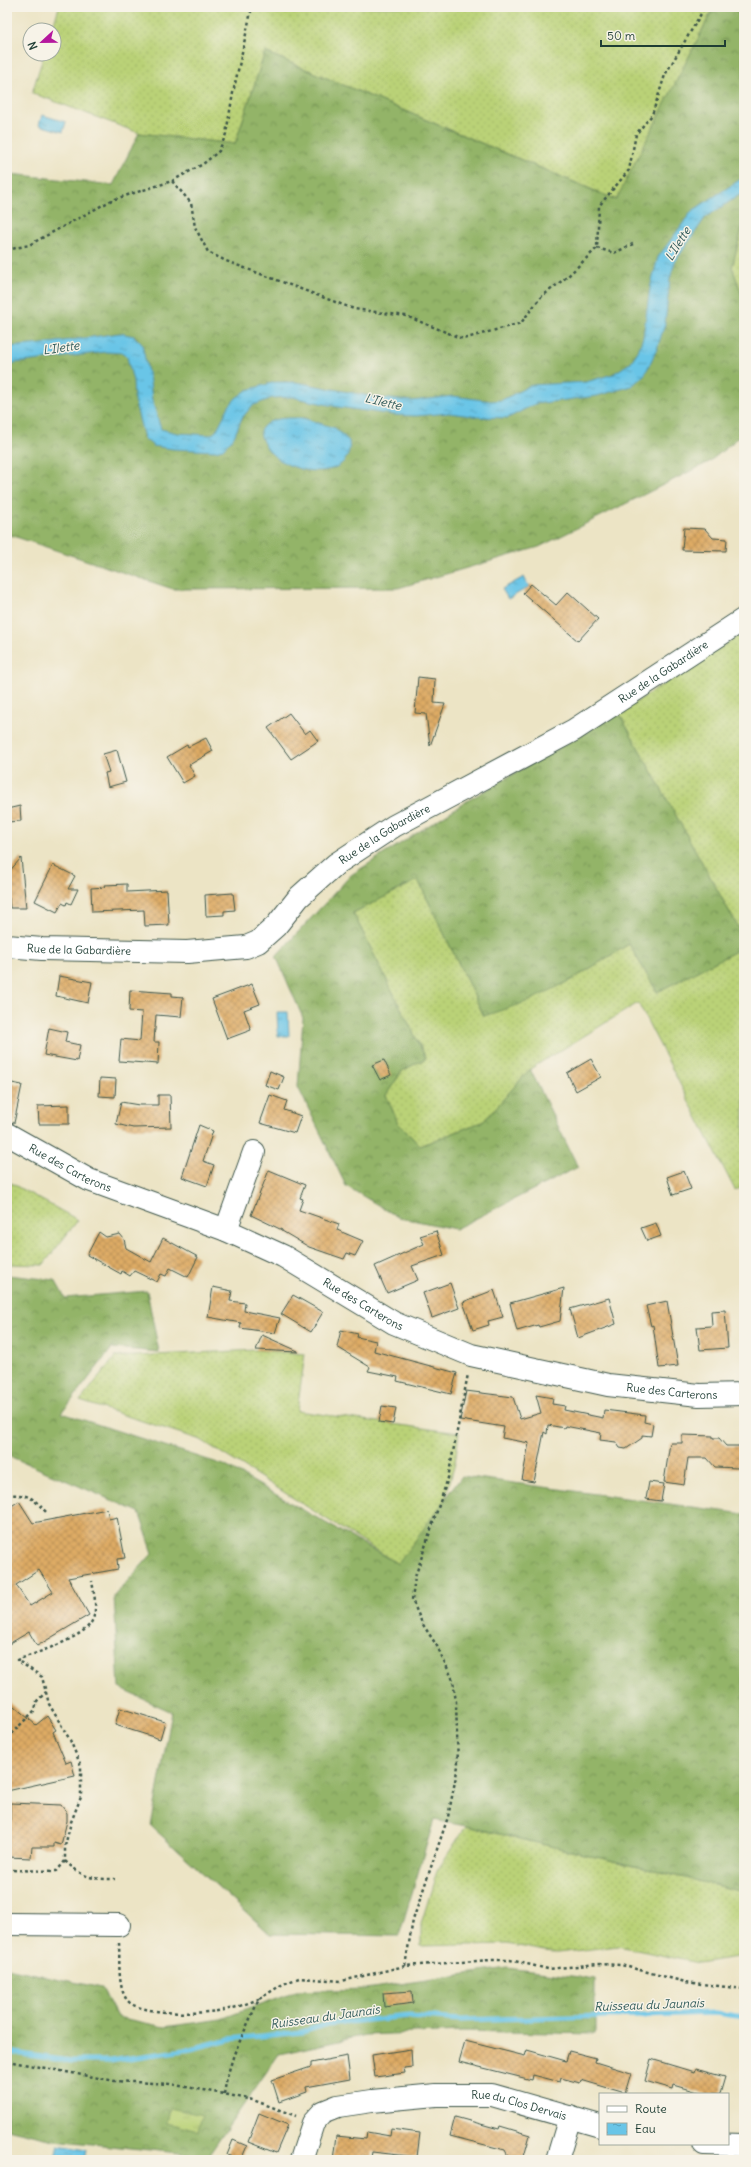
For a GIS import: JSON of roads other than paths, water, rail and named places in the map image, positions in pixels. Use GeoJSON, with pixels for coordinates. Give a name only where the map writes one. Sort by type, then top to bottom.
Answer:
{"type":"FeatureCollection","features":[{"type":"Feature","properties":{"kind":"street","name":"Rue de la Gabardière"},"geometry":{"type":"LineString","coordinates":[[7,946],[42,949],[187,952],[246,947],[258,942],[276,926],[299,897],[336,864],[400,822],[574,730],[744,619]]}},
{"type":"Feature","properties":{"kind":"street","name":"Rue des Carterons"},"geometry":{"type":"LineString","coordinates":[[7,1134],[89,1180],[226,1230],[282,1256],[394,1323],[471,1356],[608,1385],[699,1395],[744,1394]]}},
{"type":"Feature","properties":{"kind":"street"},"geometry":{"type":"LineString","coordinates":[[226,1230],[254,1152]]}},
{"type":"Feature","properties":{"kind":"street"},"geometry":{"type":"LineString","coordinates":[[7,1924],[119,1925]]}},
{"type":"Feature","properties":{"kind":"street","name":"Rue du Clos Dervais"},"geometry":{"type":"LineString","coordinates":[[301,2160],[313,2123],[324,2112],[338,2106],[436,2095],[492,2095],[599,2126]]}},
{"type":"Feature","properties":{"kind":"street"},"geometry":{"type":"LineString","coordinates":[[557,2160],[570,2117]]}},
{"type":"Feature","properties":{"kind":"street"},"geometry":{"type":"LineString","coordinates":[[729,2145],[744,2145]]}},
{"type":"Feature","properties":{"kind":"water"},"geometry":{"type":"Polygon","coordinates":[[[42,115],[66,122],[63,132],[39,125],[42,115]]]}},
{"type":"Feature","properties":{"kind":"water","name":"L'Ilette"},"geometry":{"type":"Polygon","coordinates":[[[744,177],[744,192],[705,218],[675,262],[670,279],[665,324],[657,349],[645,374],[632,386],[597,396],[535,404],[508,418],[479,417],[449,413],[416,416],[393,415],[338,407],[292,397],[272,398],[252,406],[242,418],[234,437],[223,449],[215,451],[173,449],[153,446],[144,438],[134,399],[133,381],[127,357],[123,353],[106,352],[7,364],[7,347],[42,344],[120,333],[134,336],[142,344],[152,400],[161,429],[177,433],[211,435],[216,431],[229,406],[236,398],[247,390],[275,382],[296,382],[380,398],[412,401],[453,396],[491,401],[502,400],[531,385],[586,382],[613,374],[630,363],[638,351],[643,337],[650,288],[658,257],[692,211],[744,177]]]}},
{"type":"Feature","properties":{"kind":"water"},"geometry":{"type":"Polygon","coordinates":[[[303,418],[335,428],[349,441],[347,456],[339,466],[325,470],[309,470],[292,466],[277,458],[266,446],[260,431],[264,426],[273,420],[303,418]]]}},
{"type":"Feature","properties":{"kind":"water"},"geometry":{"type":"Polygon","coordinates":[[[524,577],[529,587],[508,599],[502,589],[524,577]]]}},
{"type":"Feature","properties":{"kind":"water"},"geometry":{"type":"Polygon","coordinates":[[[277,1012],[288,1012],[289,1036],[278,1036],[277,1012]]]}},
{"type":"Feature","properties":{"kind":"water"},"geometry":{"type":"Polygon","coordinates":[[[58,2145],[86,2150],[84,2160],[55,2158],[58,2145]]]}},
{"type":"Feature","properties":{"kind":"waterway","name":"Ruisseau du Jaunais"},"geometry":{"type":"LineString","coordinates":[[7,2052],[70,2061],[110,2061],[191,2049],[229,2039],[302,2032],[328,2024],[409,2016],[461,2020],[716,2013],[744,2017]]}}]}
